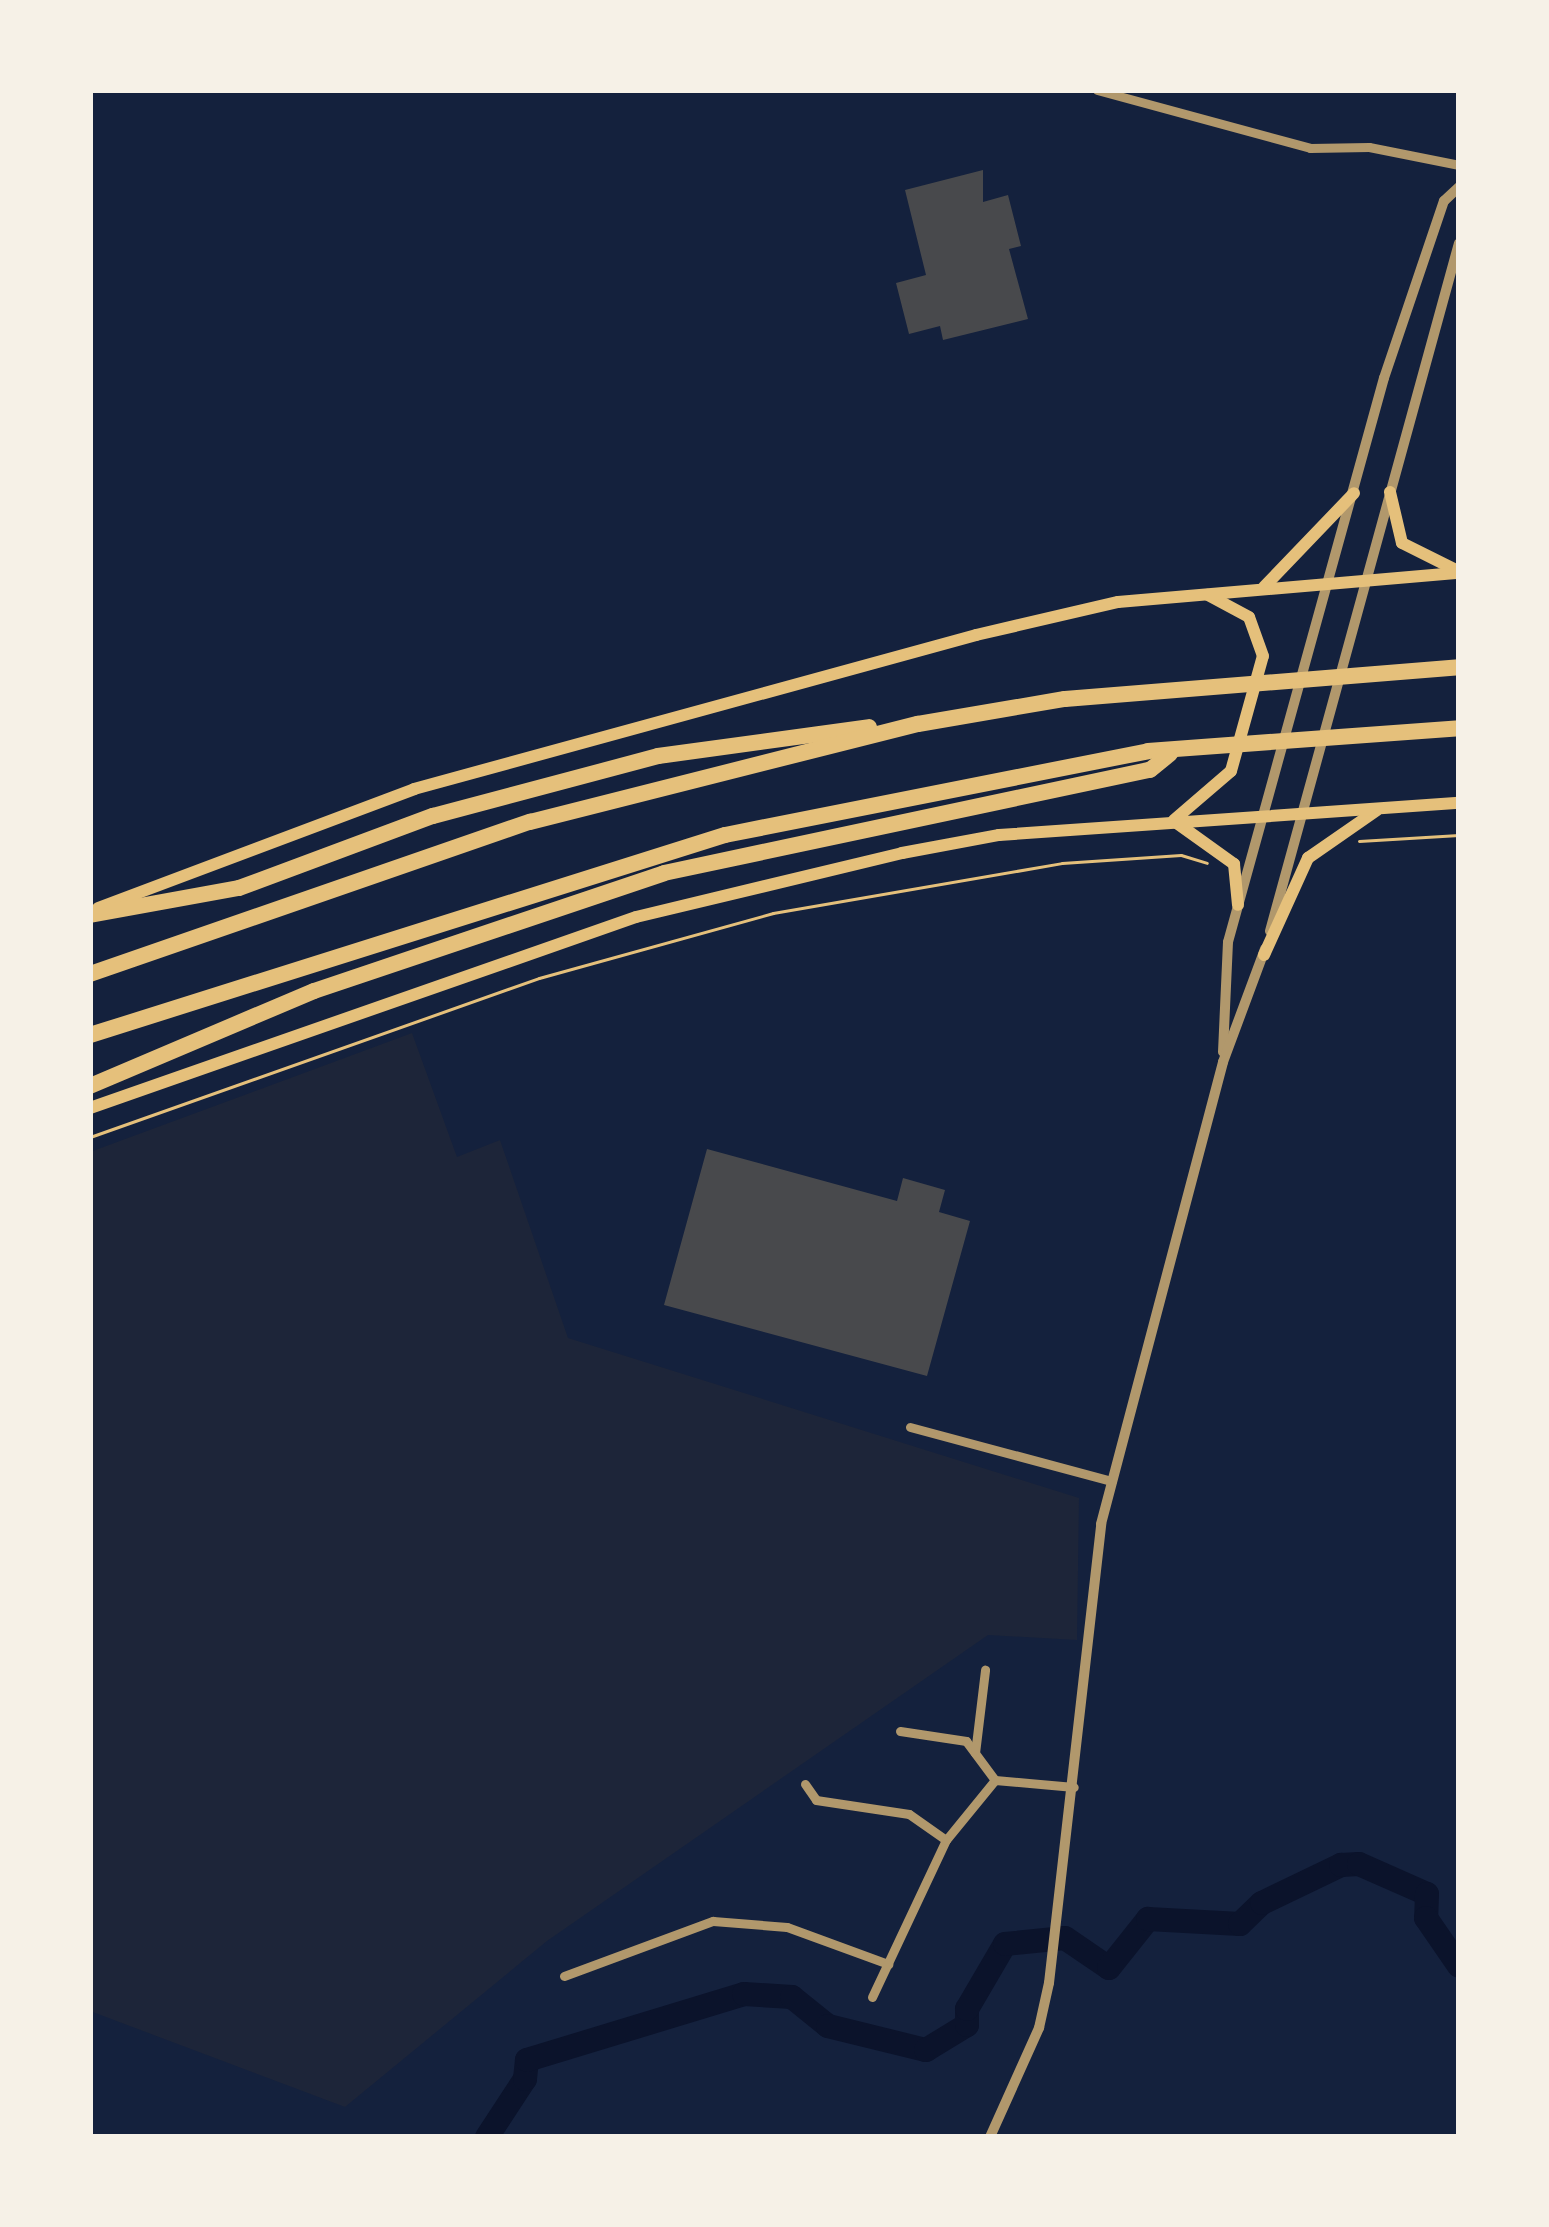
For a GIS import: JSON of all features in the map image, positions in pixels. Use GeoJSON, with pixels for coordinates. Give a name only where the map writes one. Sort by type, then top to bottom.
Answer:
{"type":"FeatureCollection","features":[{"type":"Feature","properties":{"kind":"highway"},"geometry":{"type":"LineString","coordinates":[[90,974],[530,822],[917,724],[1065,699],[1459,667]]}},
{"type":"Feature","properties":{"kind":"highway"},"geometry":{"type":"LineString","coordinates":[[90,913],[239,888],[433,816],[658,756],[794,732],[917,724]]}},
{"type":"Feature","properties":{"kind":"highway"},"geometry":{"type":"LineString","coordinates":[[90,1035],[725,835],[1148,751],[1170,754],[1196,748],[1459,728]]}},
{"type":"Feature","properties":{"kind":"highway"},"geometry":{"type":"LineString","coordinates":[[90,1086],[314,991],[664,873],[1150,770],[1170,754]]}},
{"type":"Feature","properties":{"kind":"main road"},"geometry":{"type":"LineString","coordinates":[[1390,492],[1391,523],[1402,542],[1459,572]]}},
{"type":"Feature","properties":{"kind":"main road"},"geometry":{"type":"LineString","coordinates":[[1263,588],[1354,493]]}},
{"type":"Feature","properties":{"kind":"main road"},"geometry":{"type":"LineString","coordinates":[[90,913],[414,789],[674,713],[1118,602],[1459,572]]}},
{"type":"Feature","properties":{"kind":"main road"},"geometry":{"type":"LineString","coordinates":[[1173,820],[1231,771],[1263,656],[1249,617],[1204,593]]}},
{"type":"Feature","properties":{"kind":"main road"},"geometry":{"type":"LineString","coordinates":[[90,1108],[636,917],[1000,835],[1459,803]]}},
{"type":"Feature","properties":{"kind":"main road"},"geometry":{"type":"LineString","coordinates":[[1264,955],[1308,858],[1381,808]]}},
{"type":"Feature","properties":{"kind":"main road"},"geometry":{"type":"LineString","coordinates":[[1173,820],[1234,864],[1238,905]]}},
{"type":"Feature","properties":{"kind":"street"},"geometry":{"type":"LineString","coordinates":[[1096,90],[1310,148],[1369,147],[1459,164]]}},
{"type":"Feature","properties":{"kind":"street"},"geometry":{"type":"LineString","coordinates":[[1223,1062],[1228,942],[1420,263],[1444,201],[1459,187]]}},
{"type":"Feature","properties":{"kind":"street"},"geometry":{"type":"LineString","coordinates":[[990,2137],[1039,2028],[1052,1964],[1074,1787],[1090,1598],[1112,1480],[1223,1062],[1264,955],[1459,243]]}},
{"type":"Feature","properties":{"kind":"street"},"geometry":{"type":"LineString","coordinates":[[910,1427],[1112,1480]]}},
{"type":"Feature","properties":{"kind":"street"},"geometry":{"type":"LineString","coordinates":[[975,1753],[986,1670]]}},
{"type":"Feature","properties":{"kind":"street"},"geometry":{"type":"LineString","coordinates":[[900,1731],[966,1741],[994,1780],[1074,1787]]}},
{"type":"Feature","properties":{"kind":"street"},"geometry":{"type":"LineString","coordinates":[[872,1997],[946,1840],[994,1780]]}},
{"type":"Feature","properties":{"kind":"street"},"geometry":{"type":"LineString","coordinates":[[805,1784],[816,1800],[909,1814],[946,1840]]}},
{"type":"Feature","properties":{"kind":"street"},"geometry":{"type":"LineString","coordinates":[[564,1976],[712,1922],[787,1927],[887,1964]]}},
{"type":"Feature","properties":{"kind":"path"},"geometry":{"type":"LineString","coordinates":[[1345,845],[1459,835]]}},
{"type":"Feature","properties":{"kind":"path"},"geometry":{"type":"LineString","coordinates":[[90,1137],[539,978],[754,918],[985,872],[1153,856],[1217,859]]}},
{"type":"Feature","properties":{"kind":"shaded area"},"geometry":{"type":"Polygon","coordinates":[[[412,1033],[457,1157],[500,1140],[568,1338],[1079,1498],[1077,1640],[988,1635],[547,1941],[345,2107],[90,2011],[90,1152],[412,1033]]]}},
{"type":"Feature","properties":{"kind":"building"},"geometry":{"type":"Polygon","coordinates":[[[983,170],[983,202],[1008,195],[1021,246],[1009,249],[1028,319],[943,340],[940,326],[909,334],[896,283],[926,275],[905,190],[983,170]]]}},
{"type":"Feature","properties":{"kind":"building"},"geometry":{"type":"Polygon","coordinates":[[[707,1149],[897,1201],[903,1178],[945,1190],[939,1212],[970,1221],[927,1376],[664,1305],[707,1149]]]}},
{"type":"Feature","properties":{"kind":"waterway"},"geometry":{"type":"LineString","coordinates":[[487,2137],[525,2079],[527,2060],[744,1994],[792,1997],[828,2026],[926,2050],[967,2025],[967,2009],[1005,1944],[1065,1938],[1109,1968],[1148,1919],[1240,1924],[1262,1903],[1341,1865],[1359,1864],[1427,1894],[1426,1918],[1459,1966]]}}]}
